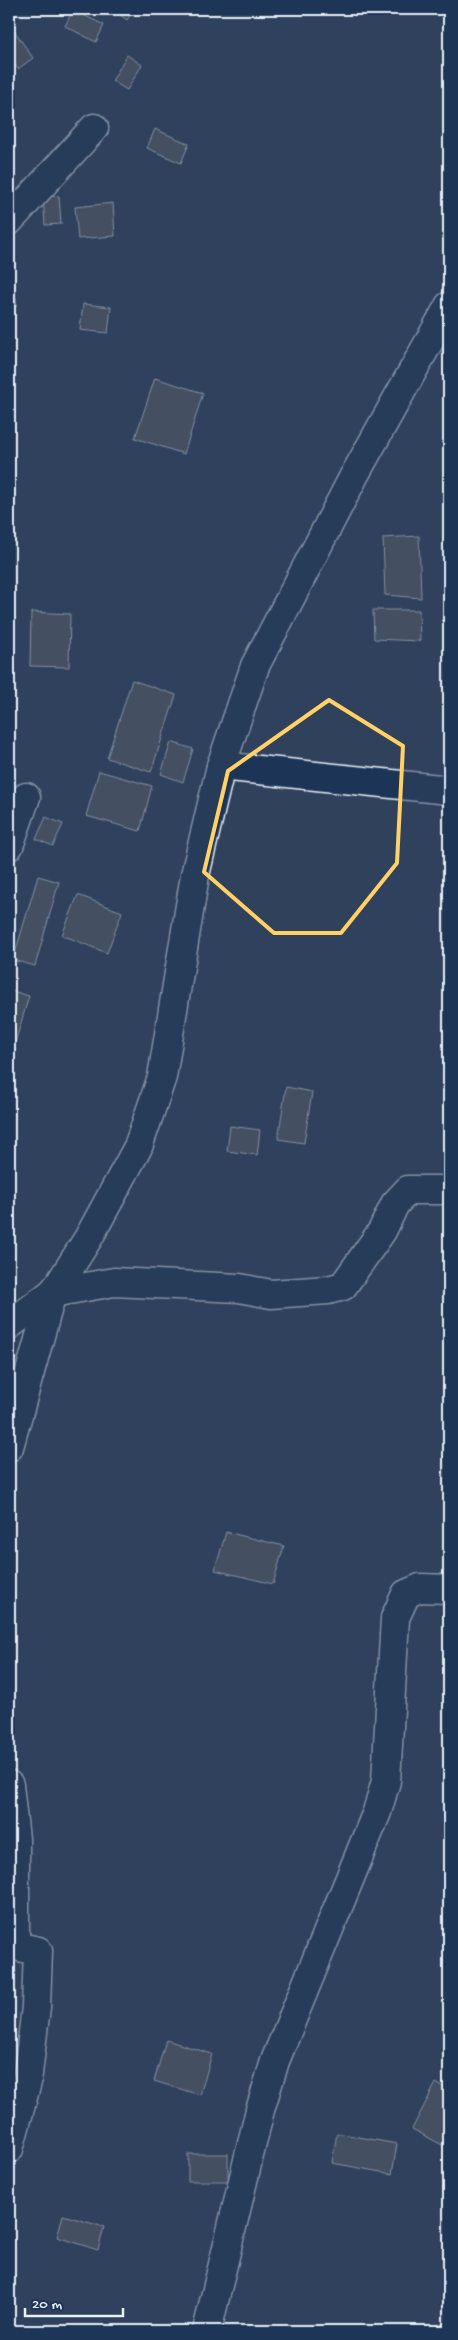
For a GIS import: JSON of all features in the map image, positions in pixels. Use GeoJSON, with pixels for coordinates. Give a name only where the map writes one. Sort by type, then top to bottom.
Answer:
{"type":"FeatureCollection","features":[{"type":"Feature","properties":{"kind":"street"},"geometry":{"type":"LineString","coordinates":[[9,221],[94,128]]}},
{"type":"Feature","properties":{"kind":"street"},"geometry":{"type":"LineString","coordinates":[[9,1447],[52,1294],[88,1237],[138,1147],[162,1078],[195,875],[221,766],[255,666],[354,476],[449,306]]}},
{"type":"Feature","properties":{"kind":"street"},"geometry":{"type":"LineString","coordinates":[[221,766],[449,790]]}},
{"type":"Feature","properties":{"kind":"street"},"geometry":{"type":"LineString","coordinates":[[9,846],[26,797]]}},
{"type":"Feature","properties":{"kind":"street"},"geometry":{"type":"LineString","coordinates":[[9,1325],[52,1294],[114,1282],[239,1288],[271,1294],[313,1292],[343,1286],[382,1231],[395,1204],[408,1190],[449,1190]]}},
{"type":"Feature","properties":{"kind":"street"},"geometry":{"type":"LineString","coordinates":[[207,2331],[260,2110],[274,2061],[377,1812],[386,1781],[395,1618],[406,1594],[420,1588],[449,1589]]}},
{"type":"Feature","properties":{"kind":"street"},"geometry":{"type":"LineString","coordinates":[[9,1786],[15,1839],[15,1946],[38,1950],[36,2007],[27,2082],[9,2149]]}},
{"type":"Feature","properties":{"kind":"highlighted area"},"geometry":{"type":"Polygon","coordinates":[[[329,700],[403,746],[397,863],[341,933],[274,933],[204,872],[228,771],[329,700]]]}},
{"type":"Feature","properties":{"kind":"building"},"geometry":{"type":"Polygon","coordinates":[[[112,9],[134,9],[127,20],[112,9]]]}},
{"type":"Feature","properties":{"kind":"building"},"geometry":{"type":"Polygon","coordinates":[[[73,10],[104,25],[96,42],[65,26],[73,10]]]}},
{"type":"Feature","properties":{"kind":"building"},"geometry":{"type":"Polygon","coordinates":[[[9,23],[33,58],[18,69],[9,56],[9,23]]]}},
{"type":"Feature","properties":{"kind":"building"},"geometry":{"type":"Polygon","coordinates":[[[127,55],[142,65],[127,90],[112,81],[127,55]]]}},
{"type":"Feature","properties":{"kind":"building"},"geometry":{"type":"Polygon","coordinates":[[[155,129],[189,144],[181,163],[147,148],[155,129]]]}},
{"type":"Feature","properties":{"kind":"building"},"geometry":{"type":"Polygon","coordinates":[[[59,196],[61,224],[45,225],[43,197],[59,196]]]}},
{"type":"Feature","properties":{"kind":"building"},"geometry":{"type":"Polygon","coordinates":[[[113,203],[115,236],[78,239],[75,207],[113,203]]]}},
{"type":"Feature","properties":{"kind":"building"},"geometry":{"type":"Polygon","coordinates":[[[9,283],[13,283],[17,306],[9,307],[9,283]]]}},
{"type":"Feature","properties":{"kind":"building"},"geometry":{"type":"Polygon","coordinates":[[[83,304],[111,307],[108,333],[80,330],[83,304]]]}},
{"type":"Feature","properties":{"kind":"building"},"geometry":{"type":"Polygon","coordinates":[[[155,378],[203,393],[184,454],[135,438],[155,378]]]}},
{"type":"Feature","properties":{"kind":"building"},"geometry":{"type":"Polygon","coordinates":[[[419,536],[421,598],[385,595],[383,538],[419,536]]]}},
{"type":"Feature","properties":{"kind":"building"},"geometry":{"type":"Polygon","coordinates":[[[373,610],[419,610],[420,641],[374,639],[373,610]]]}},
{"type":"Feature","properties":{"kind":"building"},"geometry":{"type":"Polygon","coordinates":[[[31,612],[70,614],[69,667],[30,666],[31,612]]]}},
{"type":"Feature","properties":{"kind":"building"},"geometry":{"type":"Polygon","coordinates":[[[132,680],[176,695],[151,772],[107,758],[132,680]]]}},
{"type":"Feature","properties":{"kind":"building"},"geometry":{"type":"Polygon","coordinates":[[[171,742],[193,749],[183,782],[161,774],[171,742]]]}},
{"type":"Feature","properties":{"kind":"building"},"geometry":{"type":"Polygon","coordinates":[[[99,771],[152,786],[140,831],[86,816],[99,771]]]}},
{"type":"Feature","properties":{"kind":"building"},"geometry":{"type":"Polygon","coordinates":[[[46,817],[63,824],[53,846],[36,839],[46,817]]]}},
{"type":"Feature","properties":{"kind":"building"},"geometry":{"type":"Polygon","coordinates":[[[38,876],[59,882],[35,966],[13,960],[38,876]]]}},
{"type":"Feature","properties":{"kind":"building"},"geometry":{"type":"Polygon","coordinates":[[[78,895],[122,912],[107,953],[62,935],[78,895]]]}},
{"type":"Feature","properties":{"kind":"building"},"geometry":{"type":"Polygon","coordinates":[[[9,933],[15,936],[9,955],[9,933]]]}},
{"type":"Feature","properties":{"kind":"building"},"geometry":{"type":"Polygon","coordinates":[[[9,990],[29,996],[15,1043],[9,1041],[9,990]]]}},
{"type":"Feature","properties":{"kind":"building"},"geometry":{"type":"Polygon","coordinates":[[[286,1087],[312,1092],[304,1143],[278,1139],[286,1087]]]}},
{"type":"Feature","properties":{"kind":"building"},"geometry":{"type":"Polygon","coordinates":[[[230,1126],[260,1130],[257,1155],[227,1151],[230,1126]]]}},
{"type":"Feature","properties":{"kind":"building"},"geometry":{"type":"Polygon","coordinates":[[[226,1532],[284,1546],[273,1584],[215,1570],[226,1532]]]}},
{"type":"Feature","properties":{"kind":"building"},"geometry":{"type":"Polygon","coordinates":[[[166,2040],[212,2054],[200,2095],[154,2081],[166,2040]]]}},
{"type":"Feature","properties":{"kind":"building"},"geometry":{"type":"Polygon","coordinates":[[[436,2083],[449,2090],[448,2148],[412,2129],[436,2083]]]}},
{"type":"Feature","properties":{"kind":"building"},"geometry":{"type":"Polygon","coordinates":[[[337,2133],[397,2144],[392,2174],[332,2163],[337,2133]]]}},
{"type":"Feature","properties":{"kind":"building"},"geometry":{"type":"Polygon","coordinates":[[[188,2154],[228,2154],[228,2181],[188,2181],[188,2154]]]}},
{"type":"Feature","properties":{"kind":"building"},"geometry":{"type":"Polygon","coordinates":[[[63,2215],[104,2227],[98,2250],[57,2237],[63,2215]]]}},
{"type":"Feature","properties":{"kind":"building"},"geometry":{"type":"Polygon","coordinates":[[[449,2245],[449,2258],[443,2253],[449,2245]]]}}]}
